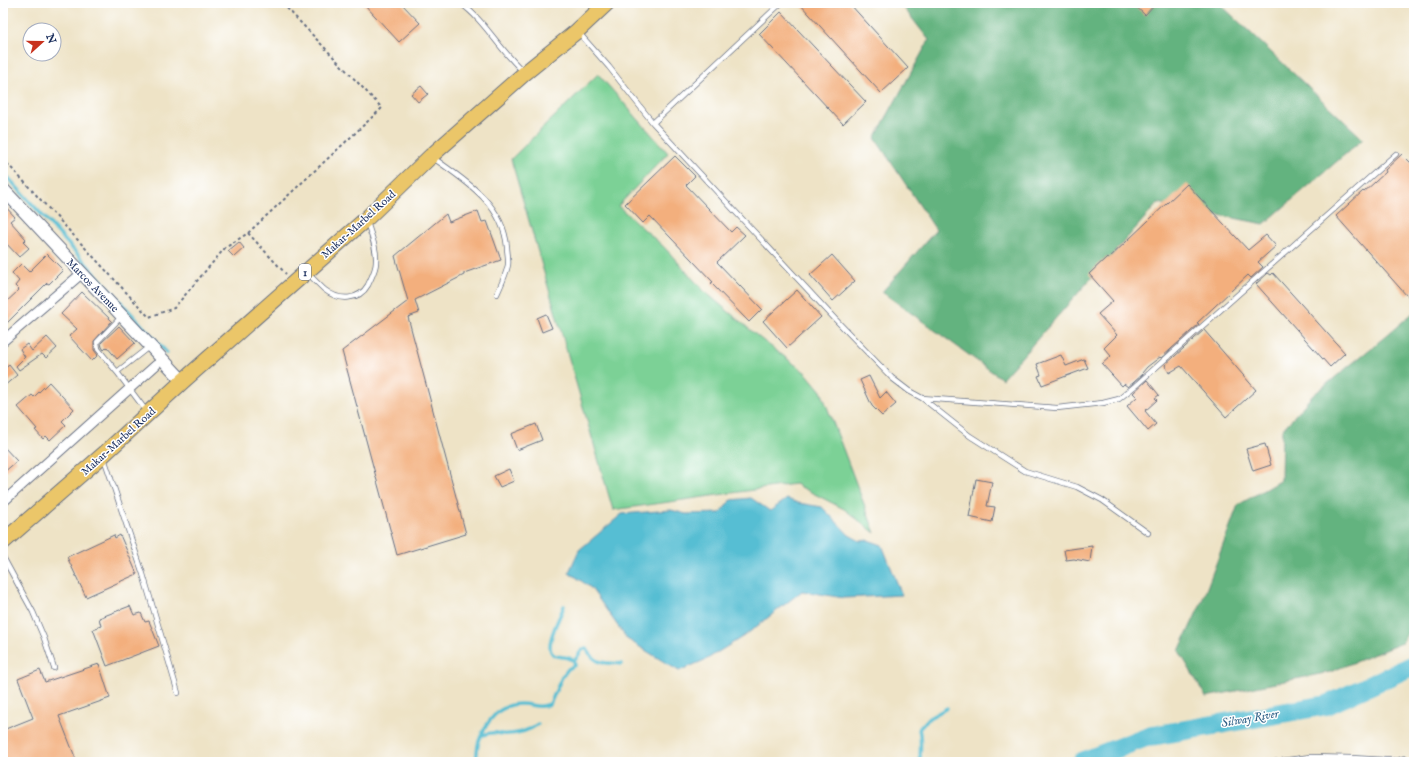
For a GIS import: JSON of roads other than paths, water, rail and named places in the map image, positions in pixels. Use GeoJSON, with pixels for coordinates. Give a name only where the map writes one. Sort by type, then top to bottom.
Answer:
{"type":"FeatureCollection","features":[{"type":"Feature","properties":{"kind":"main road","name":"Makar-Marbel Road"},"geometry":{"type":"LineString","coordinates":[[3,542],[103,455],[183,381],[366,219],[431,156],[577,31],[607,3]]}},
{"type":"Feature","properties":{"kind":"street","name":"Marcos Avenue"},"geometry":{"type":"LineString","coordinates":[[5,196],[183,381]]}},
{"type":"Feature","properties":{"kind":"street"},"geometry":{"type":"LineString","coordinates":[[3,341],[81,274]]}},
{"type":"Feature","properties":{"kind":"street"},"geometry":{"type":"LineString","coordinates":[[3,502],[156,365]]}},
{"type":"Feature","properties":{"kind":"lane"},"geometry":{"type":"LineString","coordinates":[[460,3],[471,12],[511,61],[525,74]]}},
{"type":"Feature","properties":{"kind":"lane"},"geometry":{"type":"LineString","coordinates":[[653,123],[781,3]]}},
{"type":"Feature","properties":{"kind":"lane"},"geometry":{"type":"LineString","coordinates":[[577,31],[609,67],[653,123],[892,378],[909,392],[922,398],[970,436],[1026,471],[1077,487],[1102,500],[1148,533]]}},
{"type":"Feature","properties":{"kind":"lane"},"geometry":{"type":"LineString","coordinates":[[922,398],[1057,408],[1102,403],[1119,399],[1396,154]]}},
{"type":"Feature","properties":{"kind":"lane"},"geometry":{"type":"LineString","coordinates":[[431,156],[474,188],[487,201],[498,218],[506,238],[508,264],[497,294]]}},
{"type":"Feature","properties":{"kind":"lane"},"geometry":{"type":"LineString","coordinates":[[306,271],[326,291],[340,298],[353,298],[365,291],[372,277],[376,263],[375,249],[366,219]]}},
{"type":"Feature","properties":{"kind":"lane"},"geometry":{"type":"LineString","coordinates":[[122,316],[97,342],[98,349],[148,413]]}},
{"type":"Feature","properties":{"kind":"lane"},"geometry":{"type":"LineString","coordinates":[[117,372],[150,346]]}},
{"type":"Feature","properties":{"kind":"lane"},"geometry":{"type":"LineString","coordinates":[[103,455],[143,574],[178,693]]}},
{"type":"Feature","properties":{"kind":"lane"},"geometry":{"type":"LineString","coordinates":[[3,557],[33,612],[54,668]]}},
{"type":"Feature","properties":{"kind":"lane"},"geometry":{"type":"LineString","coordinates":[[1274,762],[1310,757],[1352,758],[1404,762]]}},
{"type":"Feature","properties":{"kind":"water"},"geometry":{"type":"Polygon","coordinates":[[[751,498],[770,511],[787,499],[798,503],[822,507],[849,535],[860,541],[868,540],[882,545],[902,595],[844,598],[802,591],[747,634],[707,659],[679,671],[627,639],[591,588],[569,572],[579,550],[622,514],[671,510],[686,514],[720,513],[731,500],[751,498]]]}},
{"type":"Feature","properties":{"kind":"waterway"},"geometry":{"type":"LineString","coordinates":[[3,172],[167,353]]}},
{"type":"Feature","properties":{"kind":"waterway"},"geometry":{"type":"LineString","coordinates":[[476,762],[479,741],[485,727],[494,715],[512,705],[524,704],[538,706],[550,704],[562,677],[568,669],[575,665],[572,659],[554,655],[550,646],[553,631],[564,606]]}},
{"type":"Feature","properties":{"kind":"waterway"},"geometry":{"type":"LineString","coordinates":[[574,661],[582,650],[586,648],[594,658],[601,662],[622,664]]}},
{"type":"Feature","properties":{"kind":"waterway","name":"Silway River"},"geometry":{"type":"LineString","coordinates":[[1082,762],[1146,737],[1327,705],[1414,665]]}},
{"type":"Feature","properties":{"kind":"waterway"},"geometry":{"type":"LineString","coordinates":[[920,762],[921,741],[919,729],[929,718],[947,708]]}},
{"type":"Feature","properties":{"kind":"waterway"},"geometry":{"type":"LineString","coordinates":[[482,735],[494,733],[516,733],[530,729],[538,724]]}}]}
